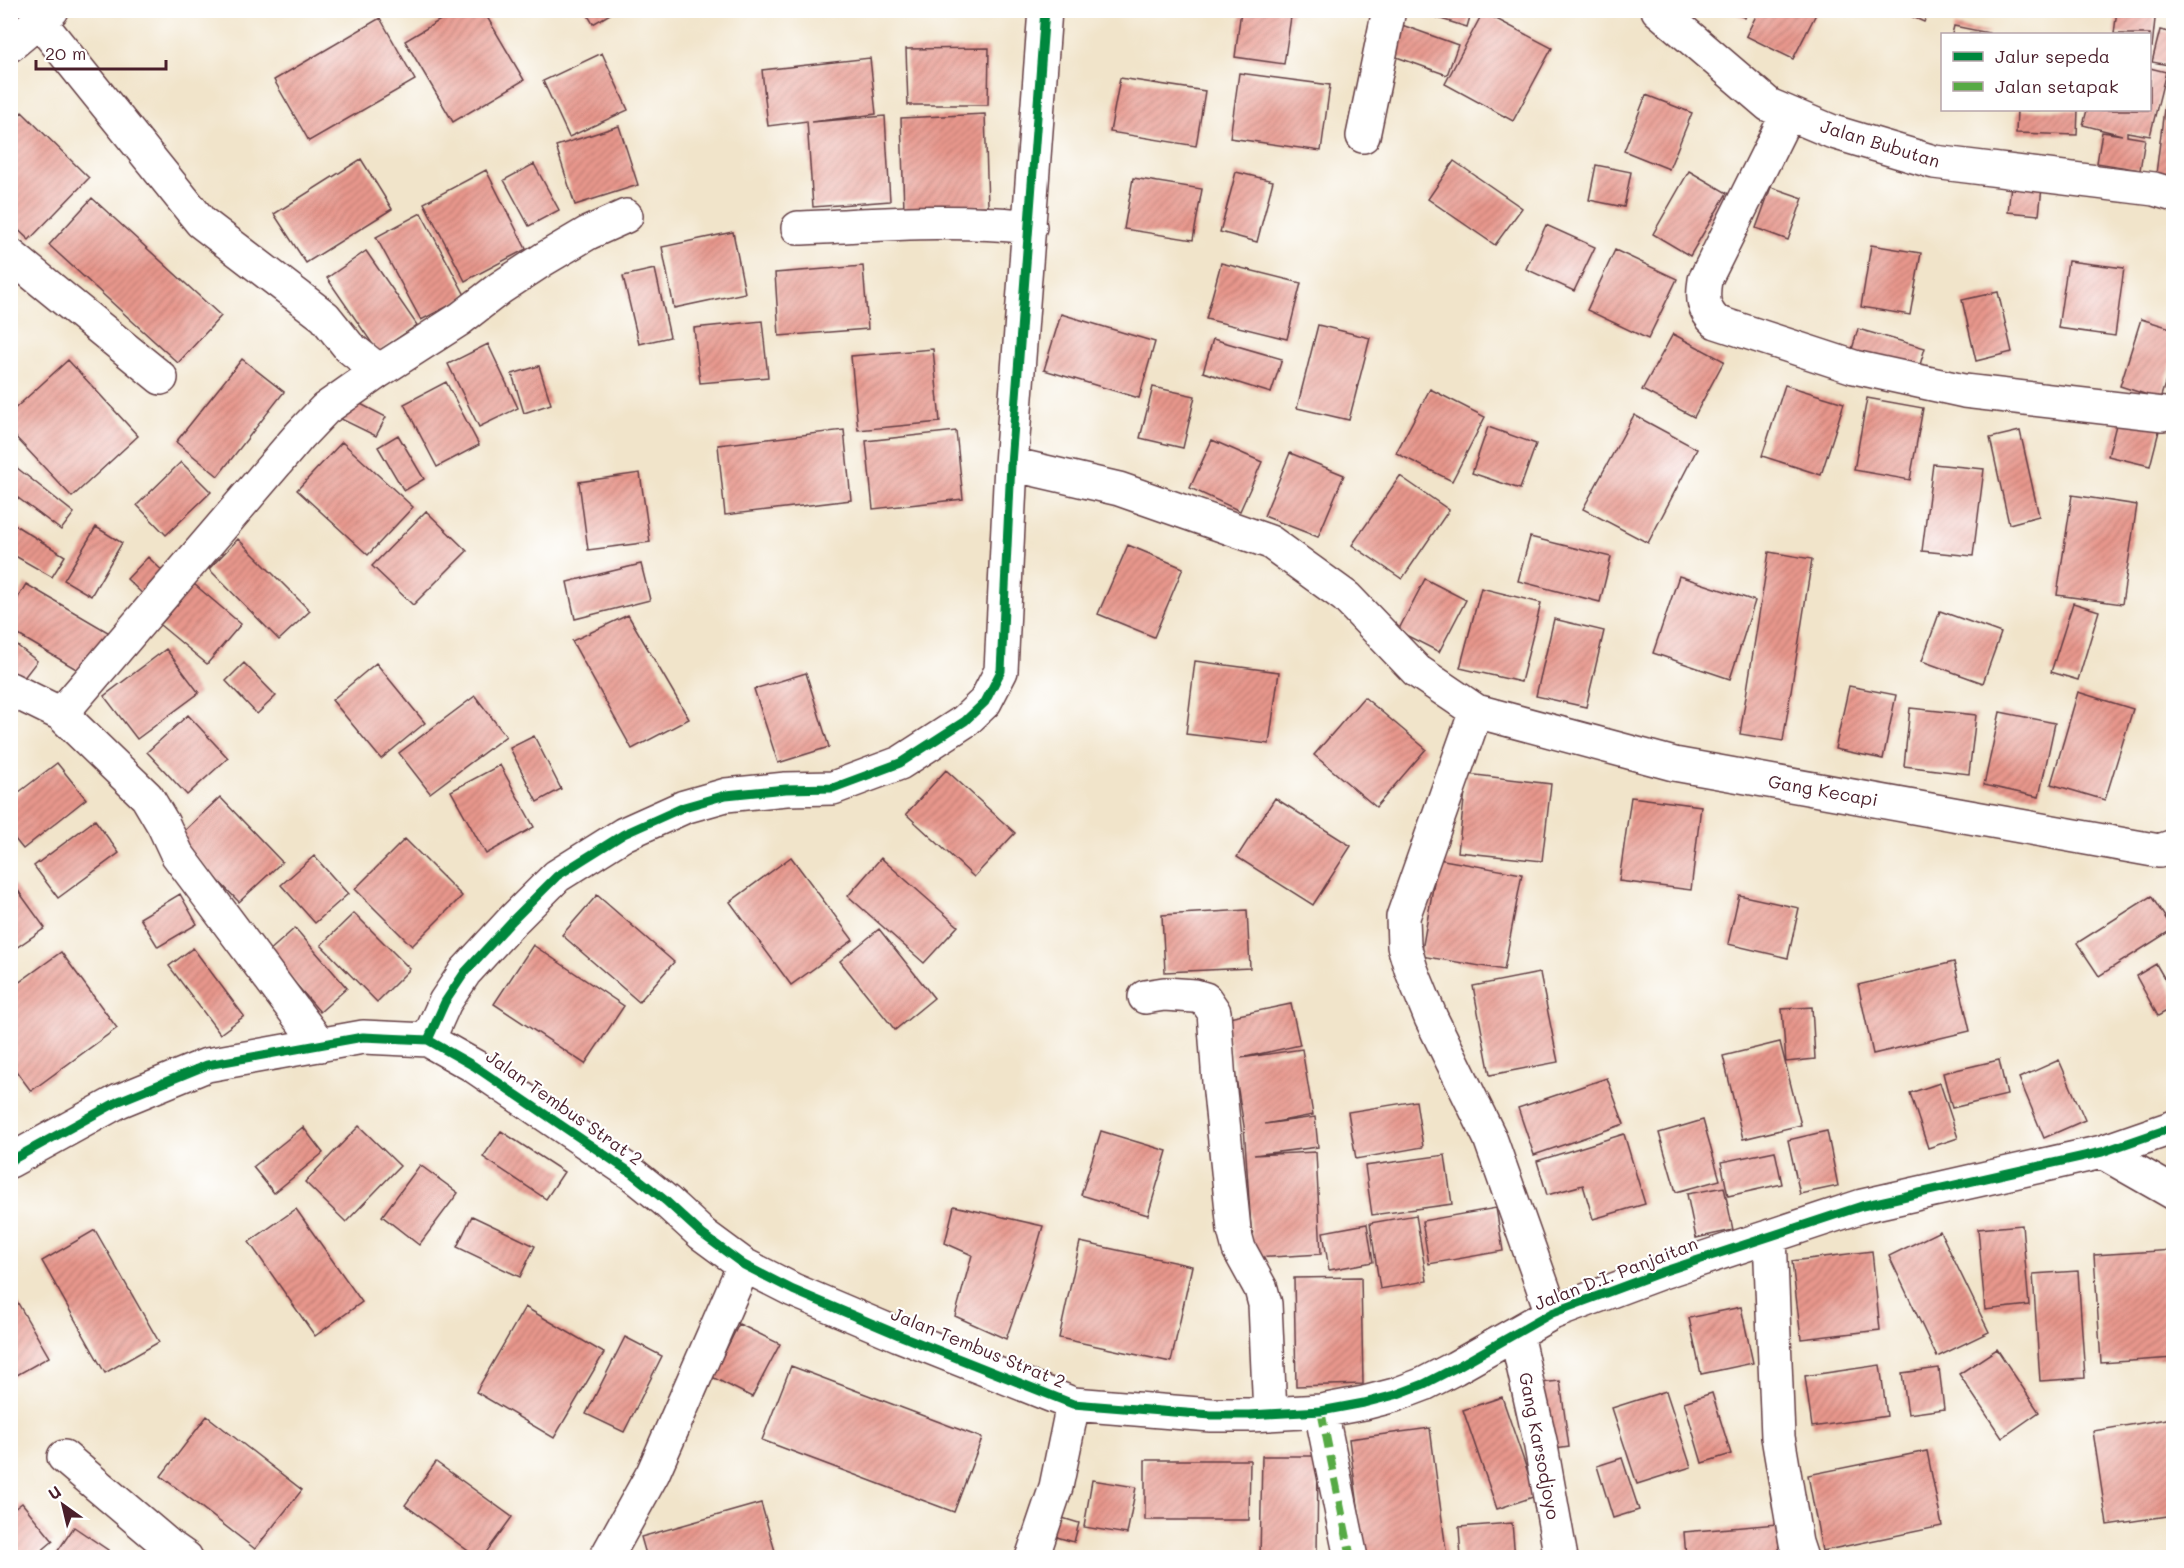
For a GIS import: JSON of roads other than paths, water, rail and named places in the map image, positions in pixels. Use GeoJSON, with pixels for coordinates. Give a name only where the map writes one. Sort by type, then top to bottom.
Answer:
{"type":"FeatureCollection","features":[{"type":"Feature","properties":{"kind":"street"},"geometry":{"type":"LineString","coordinates":[[428,1040],[445,1002],[465,972],[513,920],[557,876],[624,834],[684,807],[726,795],[786,789],[833,788],[900,763],[965,721],[985,702],[1001,671],[1011,464],[1046,10]]}},
{"type":"Feature","properties":{"kind":"street"},"geometry":{"type":"LineString","coordinates":[[1363,136],[1389,10]]}},
{"type":"Feature","properties":{"kind":"street","name":"Jalan Bubutan"},"geometry":{"type":"LineString","coordinates":[[1658,10],[1768,105],[1833,132],[1934,162],[2154,189],[2174,195]]}},
{"type":"Feature","properties":{"kind":"street"},"geometry":{"type":"LineString","coordinates":[[10,45],[45,16],[201,222],[325,317],[349,346],[379,370]]}},
{"type":"Feature","properties":{"kind":"street"},"geometry":{"type":"LineString","coordinates":[[1788,113],[1705,280],[1703,301],[1707,314],[1716,322],[1854,367],[1953,388],[2163,414]]}},
{"type":"Feature","properties":{"kind":"street"},"geometry":{"type":"LineString","coordinates":[[61,714],[300,435],[325,409],[379,370],[460,319],[543,259],[588,233],[626,216]]}},
{"type":"Feature","properties":{"kind":"street"},"geometry":{"type":"LineString","coordinates":[[798,228],[938,223],[993,223],[1030,227]]}},
{"type":"Feature","properties":{"kind":"street"},"geometry":{"type":"LineString","coordinates":[[10,255],[161,378]]}},
{"type":"Feature","properties":{"kind":"street","name":"Gang Kecapi"},"geometry":{"type":"LineString","coordinates":[[1011,464],[1119,489],[1270,542],[1346,597],[1417,671],[1476,711],[1674,764],[2159,850],[2174,846]]}},
{"type":"Feature","properties":{"kind":"street"},"geometry":{"type":"LineString","coordinates":[[10,689],[61,714],[147,797],[164,824],[177,854],[320,1045]]}},
{"type":"Feature","properties":{"kind":"street"},"geometry":{"type":"LineString","coordinates":[[1476,711],[1403,917],[1404,946],[1431,1018],[1490,1138],[1552,1312]]}},
{"type":"Feature","properties":{"kind":"street"},"geometry":{"type":"LineString","coordinates":[[1145,997],[1164,994],[1195,996],[1205,999],[1214,1012],[1234,1230],[1239,1249],[1261,1289],[1265,1304],[1270,1414]]}},
{"type":"Feature","properties":{"kind":"street","name":"Jalan Tembus Strat 2"},"geometry":{"type":"LineString","coordinates":[[10,1161],[119,1101],[207,1065],[363,1037],[428,1040],[474,1065],[549,1119],[630,1172],[702,1234],[744,1265],[793,1290],[877,1326],[1072,1404]]}},
{"type":"Feature","properties":{"kind":"street","name":"Jalan D.I. Panjaitan"},"geometry":{"type":"LineString","coordinates":[[1072,1404],[1212,1415],[1321,1411],[1364,1403],[1424,1384],[1552,1312],[1662,1272],[1862,1206],[2102,1152],[2174,1127]]}},
{"type":"Feature","properties":{"kind":"street"},"geometry":{"type":"LineString","coordinates":[[2102,1152],[2174,1193]]}},
{"type":"Feature","properties":{"kind":"street"},"geometry":{"type":"LineString","coordinates":[[1770,1236],[1778,1437],[1796,1543],[1801,1557]]}},
{"type":"Feature","properties":{"kind":"street"},"geometry":{"type":"LineString","coordinates":[[606,1557],[653,1473],[744,1265]]}},
{"type":"Feature","properties":{"kind":"street","name":"Gang Karsodjoyo"},"geometry":{"type":"LineString","coordinates":[[1516,1334],[1540,1441],[1561,1557]]}},
{"type":"Feature","properties":{"kind":"street"},"geometry":{"type":"LineString","coordinates":[[1032,1557],[1056,1487],[1072,1404]]}},
{"type":"Feature","properties":{"kind":"street"},"geometry":{"type":"LineString","coordinates":[[1321,1411],[1351,1557]]}},
{"type":"Feature","properties":{"kind":"street"},"geometry":{"type":"LineString","coordinates":[[64,1457],[169,1546],[186,1557]]}}]}
